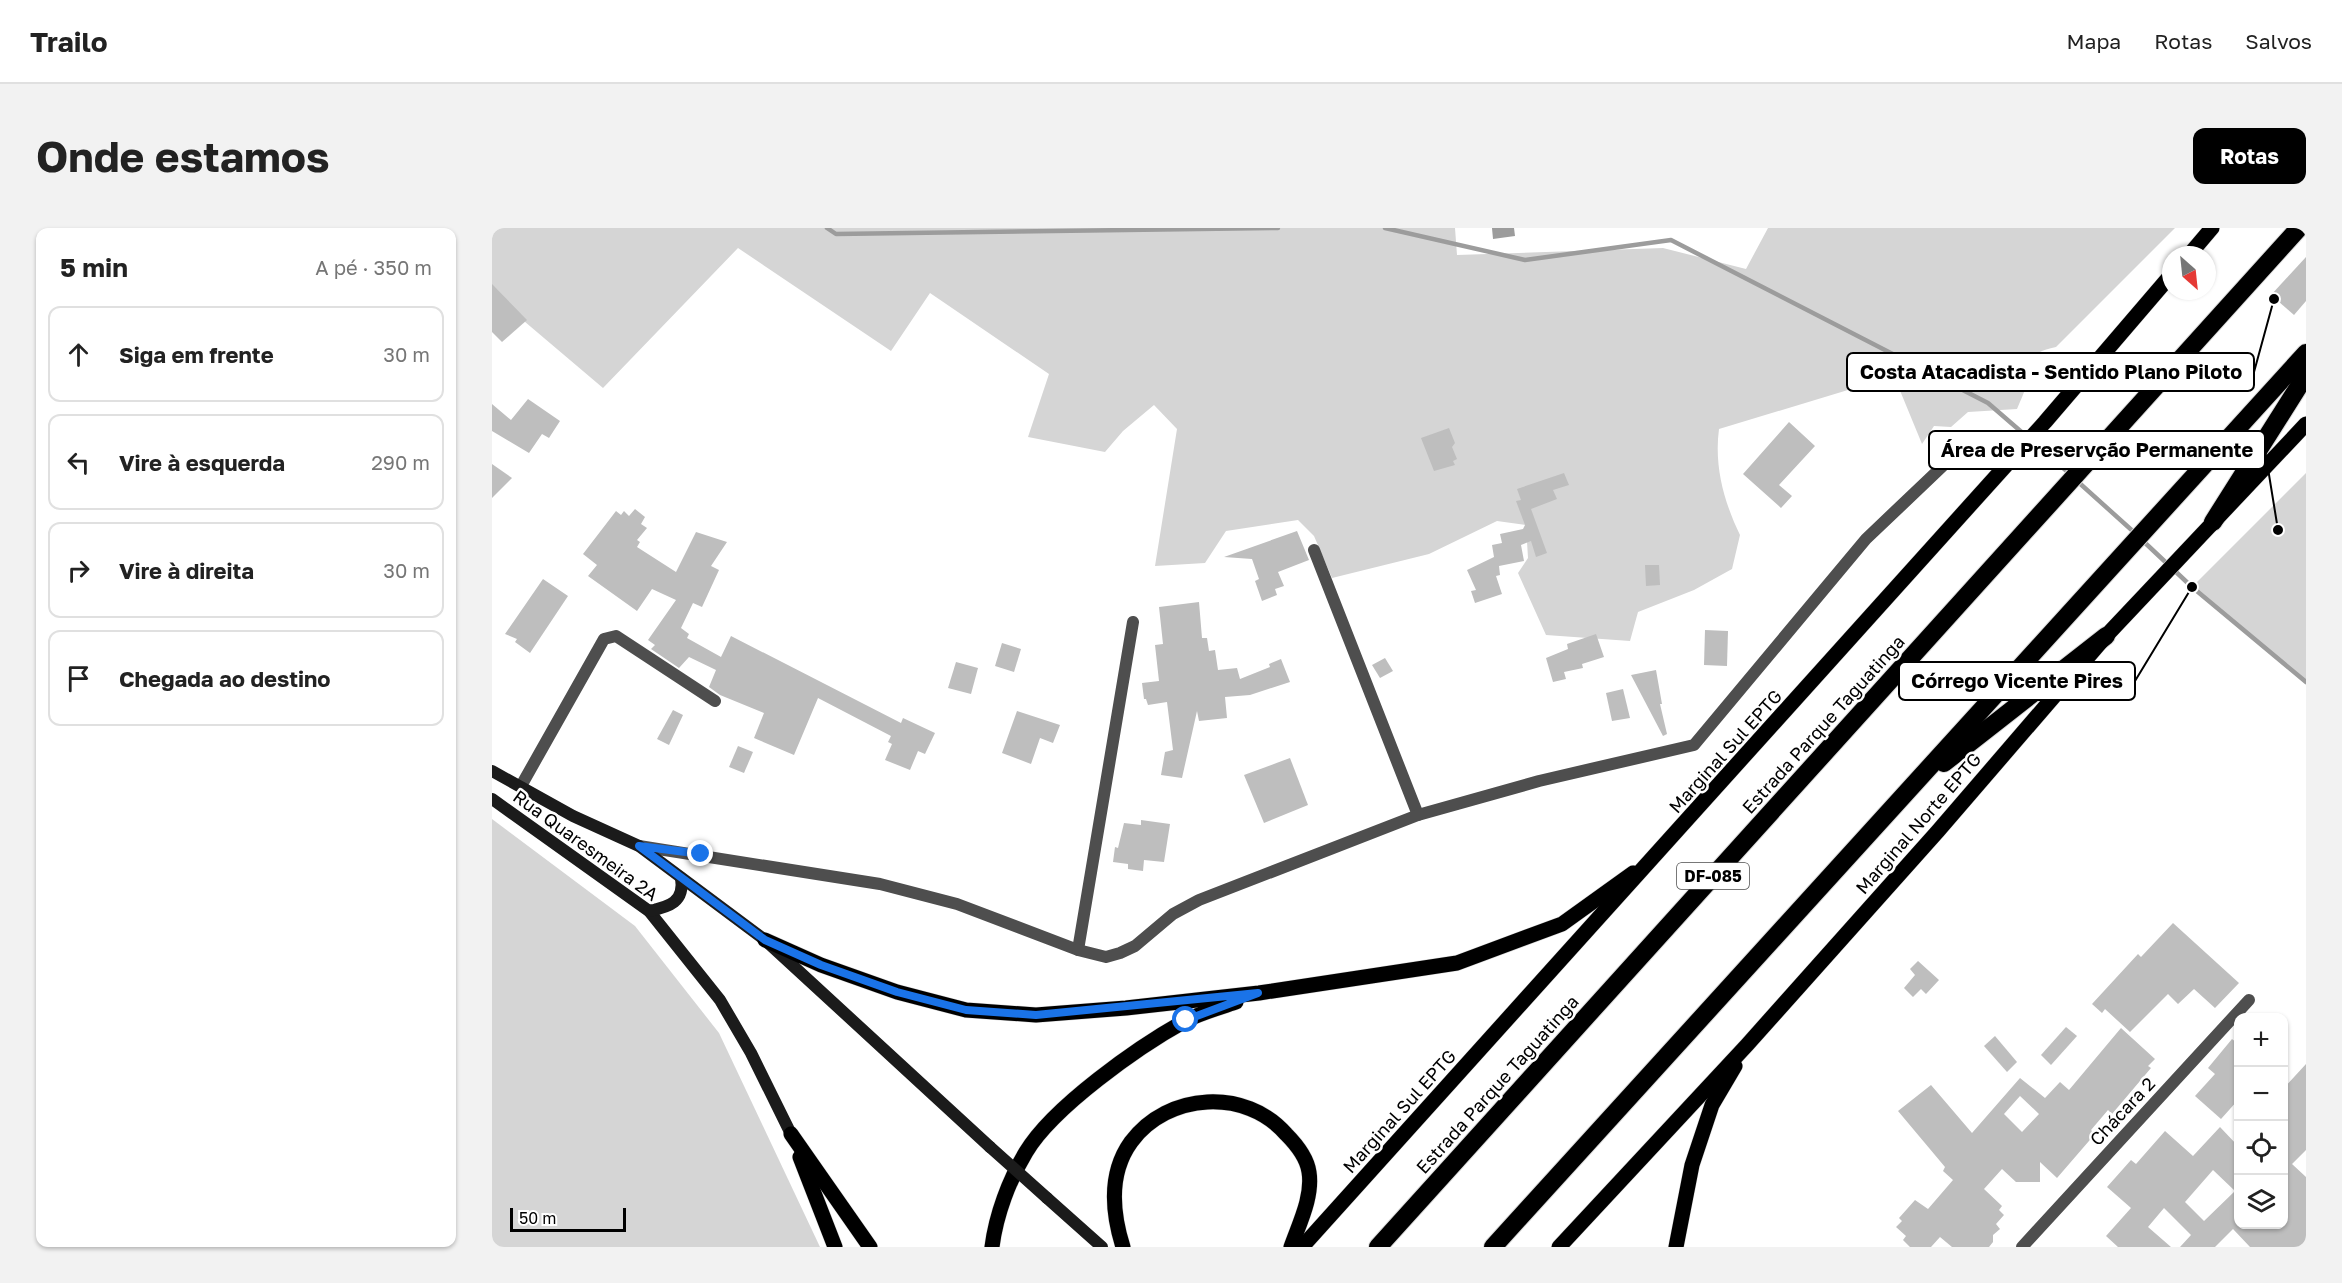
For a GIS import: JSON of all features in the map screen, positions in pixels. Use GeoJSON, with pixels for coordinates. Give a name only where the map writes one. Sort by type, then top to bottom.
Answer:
{"type":"FeatureCollection","features":[{"type":"Feature","properties":{"kind":"highway","name":"Estrada Parque Taguatinga"},"geometry":{"type":"LineString","coordinates":[[1378,1247],[2299,228]]}},
{"type":"Feature","properties":{"kind":"highway"},"geometry":{"type":"LineString","coordinates":[[1493,1247],[2306,353]]}},
{"type":"Feature","properties":{"kind":"highway"},"geometry":{"type":"LineString","coordinates":[[2213,522],[2306,375]]}},
{"type":"Feature","properties":{"kind":"highway"},"geometry":{"type":"LineString","coordinates":[[1900,797],[2106,636]]}},
{"type":"Feature","properties":{"kind":"main road"},"geometry":{"type":"LineString","coordinates":[[2196,246],[2212,228]]}},
{"type":"Feature","properties":{"kind":"main road","name":"Marginal Sul EPTG"},"geometry":{"type":"LineString","coordinates":[[1302,1247],[1658,855],[2045,422],[2162,286]]}},
{"type":"Feature","properties":{"kind":"main road","name":"Marginal Norte EPTG"},"geometry":{"type":"LineString","coordinates":[[1559,1247],[1747,1045],[1938,831],[2106,636],[2306,424]]}},
{"type":"Feature","properties":{"kind":"main road"},"geometry":{"type":"LineString","coordinates":[[492,771],[573,816],[639,846],[765,940],[1102,1247]]}},
{"type":"Feature","properties":{"kind":"main road","name":"Rua Quaresmeira 2A"},"geometry":{"type":"LineString","coordinates":[[492,799],[649,910],[720,1000],[751,1053],[791,1134]]}},
{"type":"Feature","properties":{"kind":"main road"},"geometry":{"type":"LineString","coordinates":[[765,940],[821,965],[897,992],[966,1010],[1036,1015],[1258,993],[1457,963],[1562,924],[1658,855]]}},
{"type":"Feature","properties":{"kind":"main road"},"geometry":{"type":"LineString","coordinates":[[649,910],[673,905],[680,898],[683,888],[681,878]]}},
{"type":"Feature","properties":{"kind":"main road"},"geometry":{"type":"LineString","coordinates":[[992,1247],[996,1221],[1026,1151],[1064,1109],[1119,1064],[1186,1020],[1258,993]]}},
{"type":"Feature","properties":{"kind":"main road"},"geometry":{"type":"LineString","coordinates":[[1676,1247],[1692,1165],[1712,1105],[1747,1045]]}},
{"type":"Feature","properties":{"kind":"main road"},"geometry":{"type":"LineString","coordinates":[[1123,1247],[1112,1206],[1113,1191],[1121,1163],[1131,1143],[1144,1129],[1168,1112],[1196,1103],[1227,1101],[1256,1109],[1276,1122],[1304,1158],[1309,1171],[1309,1191],[1291,1247]]}},
{"type":"Feature","properties":{"kind":"main road"},"geometry":{"type":"LineString","coordinates":[[791,1134],[835,1247]]}},
{"type":"Feature","properties":{"kind":"main road"},"geometry":{"type":"LineString","coordinates":[[791,1134],[870,1247]]}},
{"type":"Feature","properties":{"kind":"street"},"geometry":{"type":"LineString","coordinates":[[639,846],[880,884],[957,904],[1078,950],[1106,957],[1120,953],[1135,946],[1173,914],[1198,900],[1418,815],[1539,781],[1694,745],[1866,539],[1949,460]]}},
{"type":"Feature","properties":{"kind":"street"},"geometry":{"type":"LineString","coordinates":[[1314,550],[1418,815]]}},
{"type":"Feature","properties":{"kind":"street"},"geometry":{"type":"LineString","coordinates":[[1078,950],[1133,622]]}},
{"type":"Feature","properties":{"kind":"street"},"geometry":{"type":"LineString","coordinates":[[521,786],[604,639],[610,635],[616,636],[715,700]]}},
{"type":"Feature","properties":{"kind":"street","name":"Chácara 2"},"geometry":{"type":"LineString","coordinates":[[2022,1247],[2249,1000]]}},
{"type":"Feature","properties":{"kind":"shaded area"},"geometry":{"type":"Polygon","coordinates":[[[492,228],[1455,228],[1457,255],[1663,248],[1746,269],[1768,228],[2175,228],[2056,347],[2035,355],[2030,364],[2025,389],[2017,409],[1968,412],[1951,427],[1934,426],[1922,444],[1894,376],[1719,429],[1719,470],[1729,510],[1740,535],[1732,569],[1694,590],[1638,612],[1630,641],[1546,635],[1518,573],[1528,558],[1526,525],[1497,521],[1429,554],[1332,578],[1314,536],[1298,520],[1226,531],[1205,563],[1155,566],[1177,429],[1154,405],[1123,431],[1105,452],[1028,437],[1049,374],[930,293],[891,351],[738,248],[603,388],[492,294],[492,228]]]}},
{"type":"Feature","properties":{"kind":"shaded area"},"geometry":{"type":"Polygon","coordinates":[[[1492,228],[1514,228],[1515,236],[1493,239],[1492,228]]]}},
{"type":"Feature","properties":{"kind":"shaded area"},"geometry":{"type":"Polygon","coordinates":[[[2306,473],[2306,681],[2192,587],[2306,473]]]}},
{"type":"Feature","properties":{"kind":"shaded area"},"geometry":{"type":"Polygon","coordinates":[[[492,819],[635,926],[719,1033],[820,1247],[492,1247],[492,819]]]}},
{"type":"Feature","properties":{"kind":"building"},"geometry":{"type":"Polygon","coordinates":[[[2306,257],[2306,301],[2294,315],[2271,295],[2306,257]]]}},
{"type":"Feature","properties":{"kind":"building"},"geometry":{"type":"Polygon","coordinates":[[[492,284],[527,320],[502,342],[492,332],[492,284]]]}},
{"type":"Feature","properties":{"kind":"building"},"geometry":{"type":"Polygon","coordinates":[[[528,399],[560,421],[549,438],[542,434],[529,453],[492,431],[492,404],[511,420],[528,399]]]}},
{"type":"Feature","properties":{"kind":"building"},"geometry":{"type":"Polygon","coordinates":[[[1789,422],[1815,446],[1779,485],[1792,496],[1781,508],[1743,474],[1789,422]]]}},
{"type":"Feature","properties":{"kind":"building"},"geometry":{"type":"Polygon","coordinates":[[[1449,428],[1455,443],[1452,447],[1457,459],[1453,461],[1455,465],[1434,471],[1421,438],[1449,428]]]}},
{"type":"Feature","properties":{"kind":"building"},"geometry":{"type":"Polygon","coordinates":[[[492,464],[512,478],[492,498],[492,464]]]}},
{"type":"Feature","properties":{"kind":"building"},"geometry":{"type":"Polygon","coordinates":[[[1564,473],[1569,485],[1553,490],[1557,499],[1531,509],[1547,553],[1536,557],[1531,541],[1521,545],[1524,561],[1499,566],[1500,575],[1496,576],[1502,594],[1475,603],[1471,591],[1476,590],[1467,570],[1494,557],[1492,545],[1502,543],[1500,534],[1523,529],[1525,525],[1516,501],[1521,500],[1517,489],[1564,473]]]}},
{"type":"Feature","properties":{"kind":"building"},"geometry":{"type":"Polygon","coordinates":[[[635,509],[645,517],[641,524],[647,528],[637,540],[640,542],[637,547],[676,572],[696,532],[727,542],[711,566],[719,570],[702,607],[693,603],[681,628],[689,634],[687,638],[721,657],[731,636],[901,723],[903,718],[935,733],[925,754],[918,751],[910,770],[885,760],[892,744],[888,742],[891,736],[818,698],[794,755],[754,738],[764,713],[720,695],[709,687],[716,670],[689,657],[679,668],[651,649],[655,645],[648,640],[676,600],[652,589],[637,611],[588,576],[597,565],[583,554],[616,511],[621,515],[624,511],[629,516],[635,509]]]}},
{"type":"Feature","properties":{"kind":"building"},"geometry":{"type":"Polygon","coordinates":[[[1297,531],[1309,560],[1278,572],[1284,586],[1275,589],[1277,595],[1262,601],[1255,581],[1259,579],[1252,559],[1224,557],[1297,531]]]}},
{"type":"Feature","properties":{"kind":"building"},"geometry":{"type":"Polygon","coordinates":[[[1645,565],[1659,565],[1660,585],[1646,586],[1645,565]]]}},
{"type":"Feature","properties":{"kind":"building"},"geometry":{"type":"Polygon","coordinates":[[[543,579],[568,596],[530,653],[515,642],[517,639],[505,634],[543,579]]]}},
{"type":"Feature","properties":{"kind":"building"},"geometry":{"type":"Polygon","coordinates":[[[1199,602],[1202,638],[1207,638],[1209,651],[1215,650],[1218,670],[1237,668],[1240,679],[1270,667],[1269,664],[1281,659],[1290,682],[1250,695],[1225,697],[1227,718],[1199,721],[1197,711],[1182,778],[1161,775],[1165,752],[1173,750],[1167,702],[1148,705],[1144,699],[1142,683],[1159,681],[1155,645],[1163,644],[1159,607],[1199,602]]]}},
{"type":"Feature","properties":{"kind":"building"},"geometry":{"type":"Polygon","coordinates":[[[1705,630],[1728,631],[1727,666],[1704,665],[1705,630]]]}},
{"type":"Feature","properties":{"kind":"building"},"geometry":{"type":"Polygon","coordinates":[[[1596,634],[1604,657],[1582,664],[1583,668],[1564,672],[1566,679],[1553,682],[1546,658],[1568,649],[1567,644],[1596,634]]]}},
{"type":"Feature","properties":{"kind":"building"},"geometry":{"type":"Polygon","coordinates":[[[1002,643],[1021,649],[1014,672],[995,666],[1002,643]]]}},
{"type":"Feature","properties":{"kind":"building"},"geometry":{"type":"Polygon","coordinates":[[[1385,658],[1393,671],[1380,678],[1372,665],[1385,658]]]}},
{"type":"Feature","properties":{"kind":"building"},"geometry":{"type":"Polygon","coordinates":[[[956,662],[978,668],[971,694],[948,688],[956,662]]]}},
{"type":"Feature","properties":{"kind":"building"},"geometry":{"type":"Polygon","coordinates":[[[1656,670],[1662,704],[1660,704],[1667,734],[1663,736],[1631,675],[1656,670]]]}},
{"type":"Feature","properties":{"kind":"building"},"geometry":{"type":"Polygon","coordinates":[[[1623,689],[1630,718],[1612,721],[1606,693],[1623,689]]]}},
{"type":"Feature","properties":{"kind":"building"},"geometry":{"type":"Polygon","coordinates":[[[673,710],[683,715],[669,745],[657,739],[673,710]]]}},
{"type":"Feature","properties":{"kind":"building"},"geometry":{"type":"Polygon","coordinates":[[[1017,711],[1060,725],[1053,743],[1040,738],[1031,764],[1002,753],[1017,711]]]}},
{"type":"Feature","properties":{"kind":"building"},"geometry":{"type":"Polygon","coordinates":[[[738,746],[753,752],[744,773],[729,767],[738,746]]]}},
{"type":"Feature","properties":{"kind":"building"},"geometry":{"type":"Polygon","coordinates":[[[1290,758],[1308,805],[1264,823],[1244,775],[1290,758]]]}},
{"type":"Feature","properties":{"kind":"building"},"geometry":{"type":"Polygon","coordinates":[[[1141,820],[1170,824],[1164,862],[1144,860],[1143,871],[1128,869],[1128,864],[1113,862],[1115,847],[1118,848],[1124,823],[1141,825],[1141,820]]]}},
{"type":"Feature","properties":{"kind":"building"},"geometry":{"type":"Polygon","coordinates":[[[2173,923],[2239,983],[2215,1008],[2194,989],[2178,1004],[2168,994],[2130,1032],[2105,1009],[2102,1013],[2092,1004],[2138,954],[2141,957],[2173,923]]]}},
{"type":"Feature","properties":{"kind":"building"},"geometry":{"type":"Polygon","coordinates":[[[1918,961],[1939,980],[1926,994],[1921,989],[1913,997],[1904,988],[1915,975],[1910,969],[1918,961]]]}},
{"type":"Feature","properties":{"kind":"building"},"geometry":{"type":"Polygon","coordinates":[[[2066,1027],[2077,1036],[2051,1065],[2041,1055],[2066,1027]]]}},
{"type":"Feature","properties":{"kind":"building"},"geometry":{"type":"Polygon","coordinates":[[[2121,1028],[2155,1059],[2148,1066],[2151,1068],[2112,1114],[2108,1110],[2091,1130],[2095,1134],[2057,1178],[2040,1162],[2040,1182],[2016,1182],[2002,1169],[1984,1189],[2002,1206],[1999,1210],[2004,1215],[1996,1224],[2000,1229],[1993,1235],[1993,1242],[1989,1247],[1952,1247],[1940,1237],[1931,1247],[1910,1247],[1903,1240],[1906,1236],[1896,1227],[1902,1221],[1899,1218],[1915,1200],[1928,1209],[1953,1180],[1943,1171],[1945,1167],[1898,1111],[1931,1085],[1972,1133],[2020,1078],[2045,1098],[2060,1082],[2069,1090],[2121,1028]],[[2020,1096],[2004,1114],[2022,1132],[2039,1114],[2020,1096]]]}},
{"type":"Feature","properties":{"kind":"building"},"geometry":{"type":"Polygon","coordinates":[[[1995,1036],[2017,1062],[2007,1072],[1984,1046],[1995,1036]]]}},
{"type":"Feature","properties":{"kind":"building"},"geometry":{"type":"Polygon","coordinates":[[[2232,1039],[2234,1041],[2234,1104],[2221,1119],[2195,1096],[2215,1074],[2208,1068],[2232,1039]]]}},
{"type":"Feature","properties":{"kind":"building"},"geometry":{"type":"Polygon","coordinates":[[[2306,1064],[2306,1150],[2292,1164],[2306,1177],[2306,1247],[2250,1247],[2233,1229],[2215,1247],[2180,1247],[2191,1235],[2164,1208],[2148,1227],[2171,1247],[2118,1247],[2106,1236],[2131,1208],[2107,1187],[2131,1160],[2136,1164],[2165,1131],[2193,1156],[2220,1127],[2234,1142],[2234,1190],[2213,1170],[2185,1202],[2204,1221],[2234,1192],[2234,1229],[2288,1229],[2288,1084],[2306,1064]]]}},
{"type":"Feature","properties":{"kind":"waterway"},"geometry":{"type":"LineString","coordinates":[[827,228],[836,234],[1278,228]]}},
{"type":"Feature","properties":{"kind":"waterway"},"geometry":{"type":"LineString","coordinates":[[1385,228],[1525,260],[1671,240],[1988,403],[2070,474]]}},
{"type":"Feature","properties":{"kind":"waterway"},"geometry":{"type":"LineString","coordinates":[[2076,480],[2136,534]]}},
{"type":"Feature","properties":{"kind":"waterway"},"geometry":{"type":"LineString","coordinates":[[2142,540],[2192,587],[2306,682]]}},
{"type":"Feature","properties":{"kind":"place","name":"Costa Atacadista - Sentido Plano Piloto"},"geometry":{"type":"Point","coordinates":[2274,299]}},
{"type":"Feature","properties":{"kind":"place","name":"Área de Preservção Permanente"},"geometry":{"type":"Point","coordinates":[2278,530]}},
{"type":"Feature","properties":{"kind":"place","name":"Córrego Vicente Pires"},"geometry":{"type":"Point","coordinates":[2192,587]}},
{"type":"Feature","properties":{"kind":"route"},"geometry":{"type":"LineString","coordinates":[[701,854],[639,846],[765,940],[821,965],[897,992],[966,1010],[1036,1015],[1126,1008],[1258,993],[1186,1020]]}}]}
